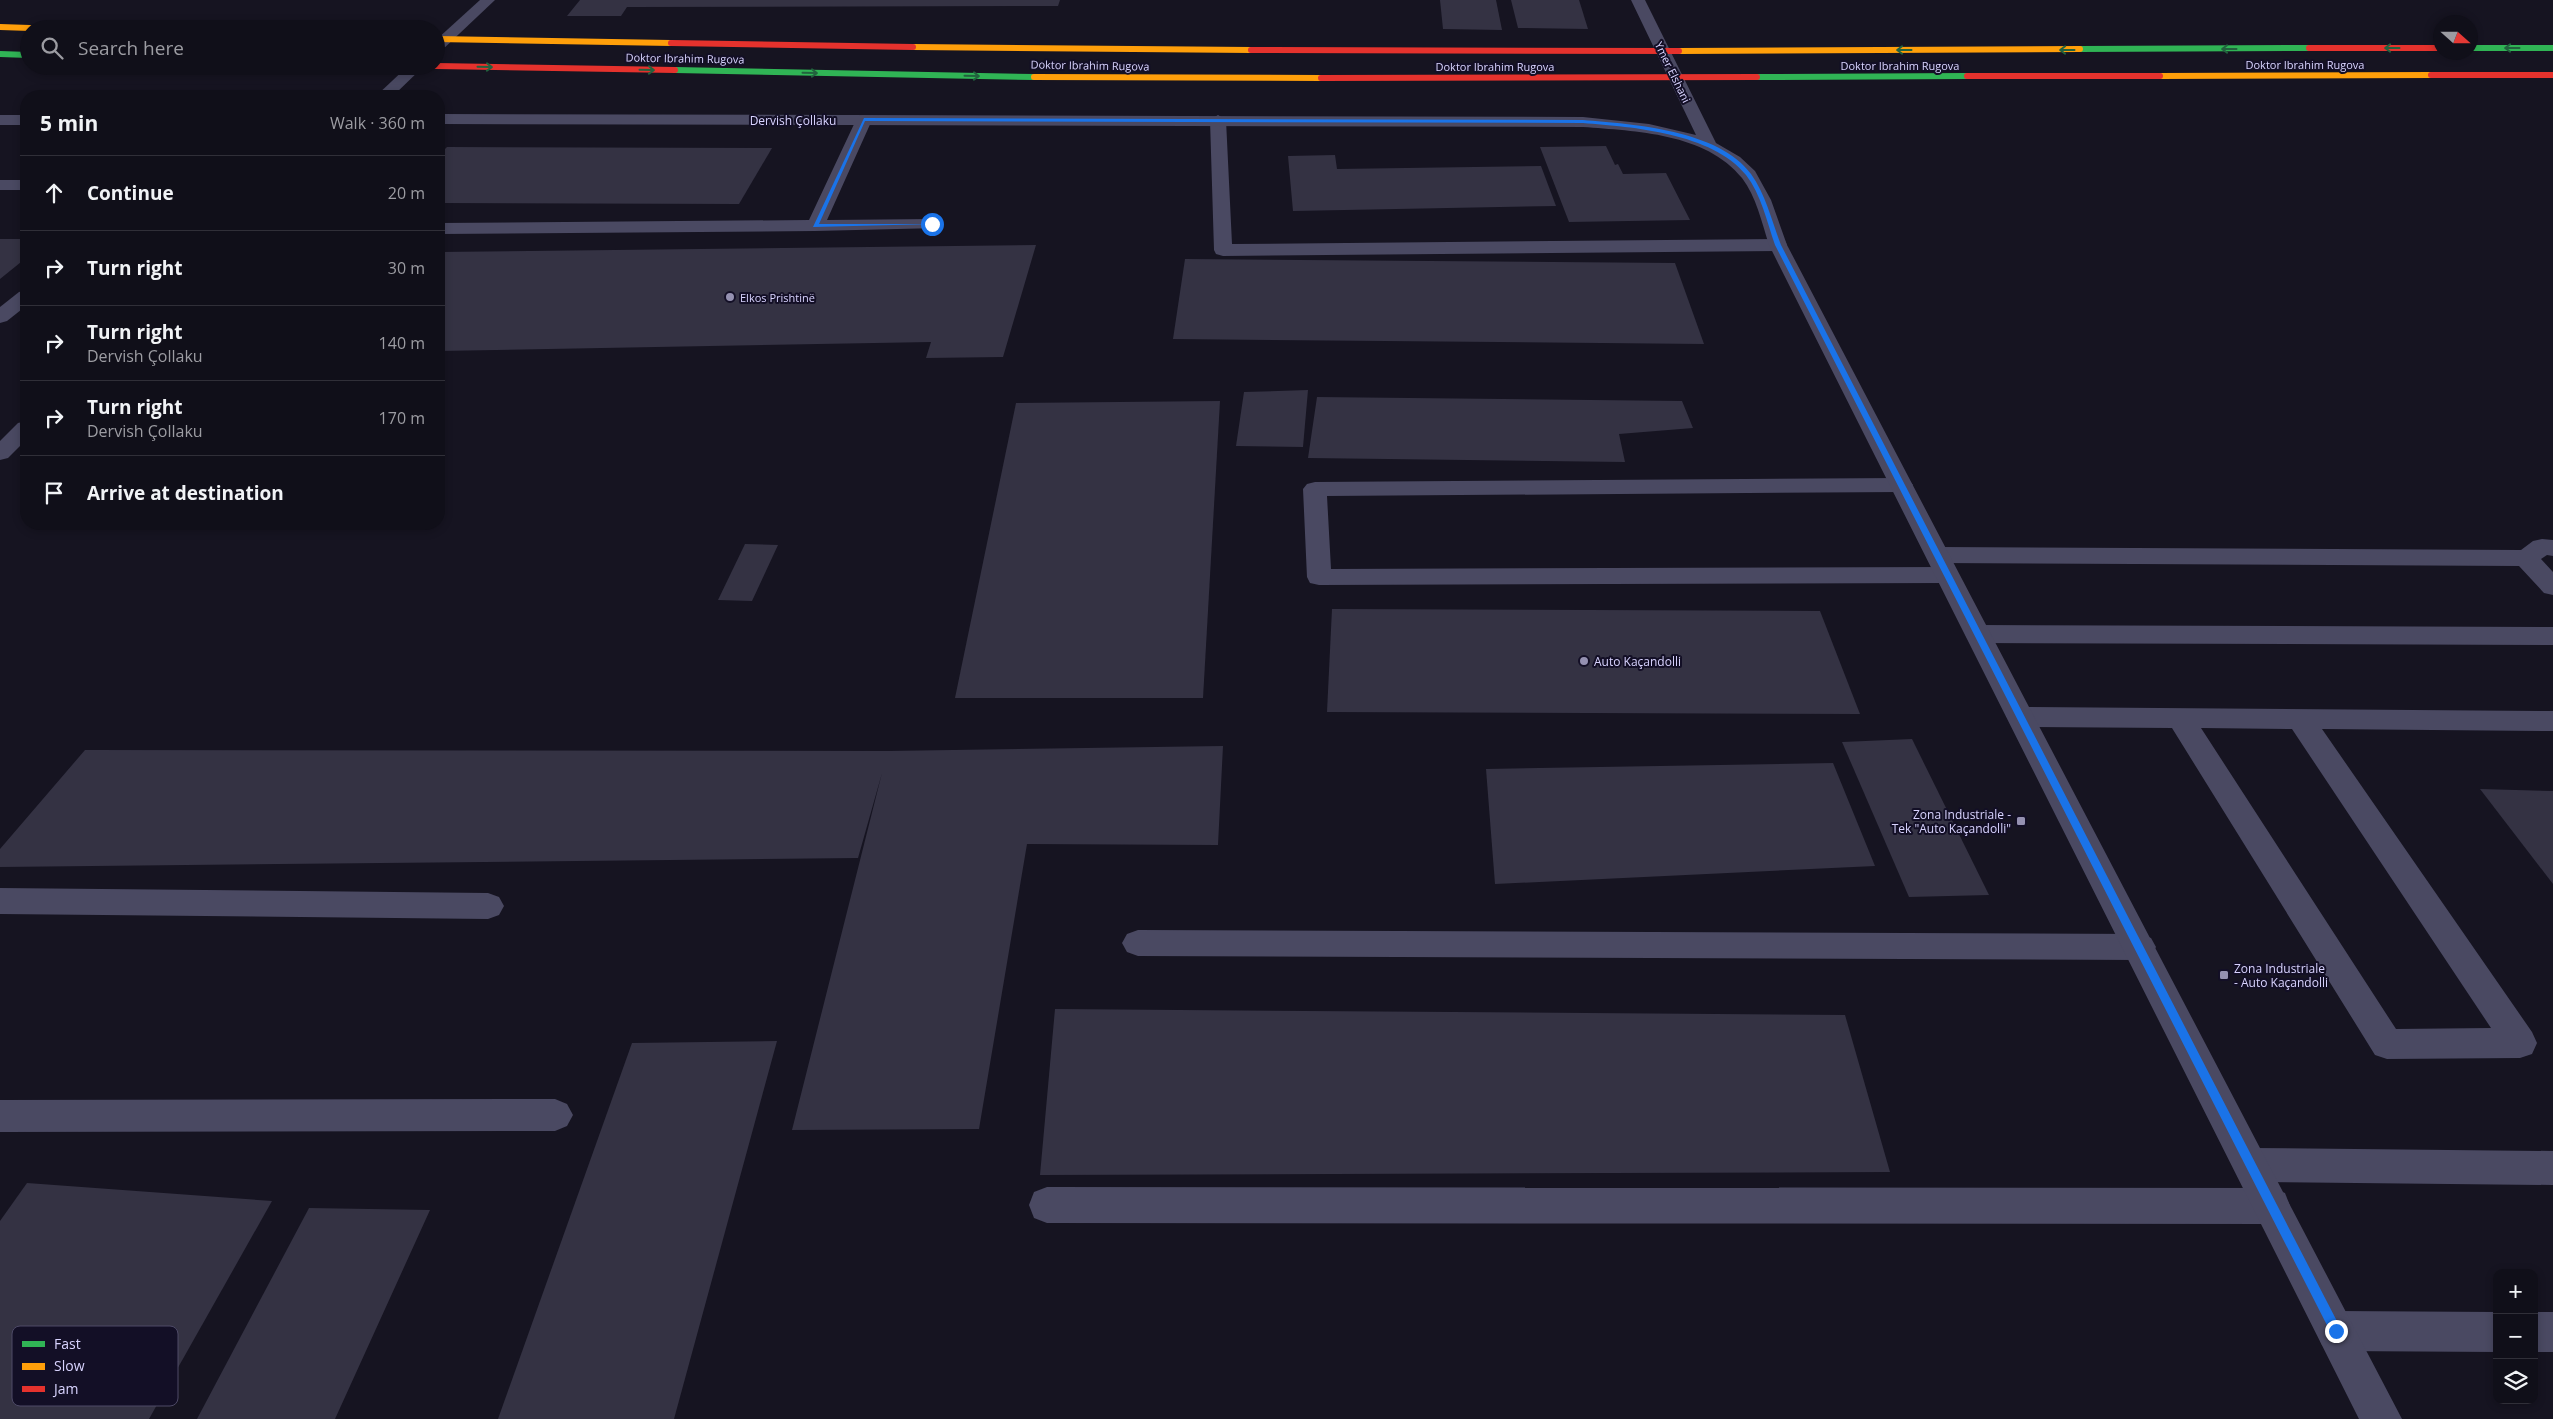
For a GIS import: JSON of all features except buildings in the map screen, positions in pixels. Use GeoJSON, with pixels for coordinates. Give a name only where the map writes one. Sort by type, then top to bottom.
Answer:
{"type":"FeatureCollection","features":[{"type":"Feature","properties":{"kind":"highway"},"geometry":{"type":"LineString","coordinates":[[0,27],[20,28]]}},
{"type":"Feature","properties":{"kind":"highway","name":"Doktor Ibrahim Rugova"},"geometry":{"type":"LineString","coordinates":[[445,39],[1114,50],[1580,51],[2433,48]]}},
{"type":"Feature","properties":{"kind":"highway"},"geometry":{"type":"LineString","coordinates":[[2478,48],[2553,48]]}},
{"type":"Feature","properties":{"kind":"highway"},"geometry":{"type":"LineString","coordinates":[[0,54],[20,55]]}},
{"type":"Feature","properties":{"kind":"highway","name":"Doktor Ibrahim Rugova"},"geometry":{"type":"LineString","coordinates":[[445,66],[1116,78],[2553,75]]}},
{"type":"Feature","properties":{"kind":"street"},"geometry":{"type":"LineString","coordinates":[[445,40],[488,0]]}},
{"type":"Feature","properties":{"kind":"street","name":"Ymer Elshani"},"geometry":{"type":"LineString","coordinates":[[1638,0],[1709,145]]}},
{"type":"Feature","properties":{"kind":"street"},"geometry":{"type":"LineString","coordinates":[[391,90],[407,75]]}},
{"type":"Feature","properties":{"kind":"street","name":"Dervish Çollaku"},"geometry":{"type":"LineString","coordinates":[[445,119],[1583,122],[1648,129],[1709,145],[1731,158],[1748,174],[1758,192],[1778,245],[2382,1419]]}},
{"type":"Feature","properties":{"kind":"street"},"geometry":{"type":"LineString","coordinates":[[0,120],[20,120]]}},
{"type":"Feature","properties":{"kind":"street"},"geometry":{"type":"LineString","coordinates":[[815,226],[864,120]]}},
{"type":"Feature","properties":{"kind":"street"},"geometry":{"type":"LineString","coordinates":[[1218,120],[1222,250],[1778,245]]}},
{"type":"Feature","properties":{"kind":"street"},"geometry":{"type":"LineString","coordinates":[[0,185],[20,185]]}},
{"type":"Feature","properties":{"kind":"street"},"geometry":{"type":"LineString","coordinates":[[445,229],[932,224]]}},
{"type":"Feature","properties":{"kind":"street"},"geometry":{"type":"LineString","coordinates":[[0,317],[20,301]]}},
{"type":"Feature","properties":{"kind":"street"},"geometry":{"type":"LineString","coordinates":[[0,453],[20,434]]}},
{"type":"Feature","properties":{"kind":"street"},"geometry":{"type":"LineString","coordinates":[[1902,485],[1315,489],[1319,577],[1942,565],[2526,558],[2542,548],[2553,548]]}},
{"type":"Feature","properties":{"kind":"street"},"geometry":{"type":"LineString","coordinates":[[2526,558],[2553,587]]}},
{"type":"Feature","properties":{"kind":"street"},"geometry":{"type":"LineString","coordinates":[[1978,634],[2553,636]]}},
{"type":"Feature","properties":{"kind":"street"},"geometry":{"type":"LineString","coordinates":[[2021,717],[2553,721]]}},
{"type":"Feature","properties":{"kind":"street"},"geometry":{"type":"LineString","coordinates":[[2181,719],[2387,1044],[2520,1043],[2300,719]]}},
{"type":"Feature","properties":{"kind":"street"},"geometry":{"type":"LineString","coordinates":[[0,901],[488,906]]}},
{"type":"Feature","properties":{"kind":"street"},"geometry":{"type":"LineString","coordinates":[[1138,943],[2140,947]]}},
{"type":"Feature","properties":{"kind":"street"},"geometry":{"type":"LineString","coordinates":[[0,1116],[555,1115]]}},
{"type":"Feature","properties":{"kind":"street"},"geometry":{"type":"LineString","coordinates":[[2251,1165],[2553,1168]]}},
{"type":"Feature","properties":{"kind":"street"},"geometry":{"type":"LineString","coordinates":[[1046,1205],[2272,1206]]}},
{"type":"Feature","properties":{"kind":"street"},"geometry":{"type":"LineString","coordinates":[[2336,1331],[2493,1332]]}},
{"type":"Feature","properties":{"kind":"street"},"geometry":{"type":"LineString","coordinates":[[2538,1332],[2553,1332]]}},
{"type":"Feature","properties":{"kind":"traffic: fast"},"geometry":{"type":"LineString","coordinates":[[2080,49],[2309,48]]}},
{"type":"Feature","properties":{"kind":"traffic: fast"},"geometry":{"type":"LineString","coordinates":[[2478,48],[2553,48]]}},
{"type":"Feature","properties":{"kind":"traffic: fast"},"geometry":{"type":"LineString","coordinates":[[0,54],[20,55]]}},
{"type":"Feature","properties":{"kind":"traffic: fast"},"geometry":{"type":"LineString","coordinates":[[675,70],[1034,77]]}},
{"type":"Feature","properties":{"kind":"traffic: fast"},"geometry":{"type":"LineString","coordinates":[[1757,77],[1967,76]]}},
{"type":"Feature","properties":{"kind":"traffic: slow"},"geometry":{"type":"LineString","coordinates":[[0,27],[20,28]]}},
{"type":"Feature","properties":{"kind":"traffic: slow"},"geometry":{"type":"LineString","coordinates":[[445,39],[671,43]]}},
{"type":"Feature","properties":{"kind":"traffic: slow"},"geometry":{"type":"LineString","coordinates":[[913,47],[1251,50]]}},
{"type":"Feature","properties":{"kind":"traffic: slow"},"geometry":{"type":"LineString","coordinates":[[1679,51],[2080,49]]}},
{"type":"Feature","properties":{"kind":"traffic: slow"},"geometry":{"type":"LineString","coordinates":[[2160,76],[2431,75]]}},
{"type":"Feature","properties":{"kind":"traffic: slow"},"geometry":{"type":"LineString","coordinates":[[1034,77],[1321,78]]}},
{"type":"Feature","properties":{"kind":"traffic: jam"},"geometry":{"type":"LineString","coordinates":[[671,43],[913,47]]}},
{"type":"Feature","properties":{"kind":"traffic: jam"},"geometry":{"type":"LineString","coordinates":[[2309,48],[2433,48]]}},
{"type":"Feature","properties":{"kind":"traffic: jam"},"geometry":{"type":"LineString","coordinates":[[1251,50],[1679,51]]}},
{"type":"Feature","properties":{"kind":"traffic: jam"},"geometry":{"type":"LineString","coordinates":[[445,66],[675,70]]}},
{"type":"Feature","properties":{"kind":"traffic: jam"},"geometry":{"type":"LineString","coordinates":[[2431,75],[2553,75]]}},
{"type":"Feature","properties":{"kind":"traffic: jam"},"geometry":{"type":"LineString","coordinates":[[1967,76],[2160,76]]}},
{"type":"Feature","properties":{"kind":"traffic: jam"},"geometry":{"type":"LineString","coordinates":[[1321,78],[1757,77]]}},
{"type":"Feature","properties":{"kind":"place","name":"Elkos Prishtinë"},"geometry":{"type":"Point","coordinates":[730,297]}},
{"type":"Feature","properties":{"kind":"place","name":"Auto Kaçandolli"},"geometry":{"type":"Point","coordinates":[1584,661]}},
{"type":"Feature","properties":{"kind":"place","name":"Zona Industriale - Tek \"Auto Kaçandolli\""},"geometry":{"type":"Point","coordinates":[2021,821]}},
{"type":"Feature","properties":{"kind":"place","name":"Zona Industriale - Auto Kaçandolli"},"geometry":{"type":"Point","coordinates":[2224,975]}},
{"type":"Feature","properties":{"kind":"route"},"geometry":{"type":"LineString","coordinates":[[932,224],[815,226],[864,120],[1583,122],[1615,124],[1678,136],[1709,145],[1731,158],[1748,174],[1758,192],[1778,245],[2336,1331]]}}]}
